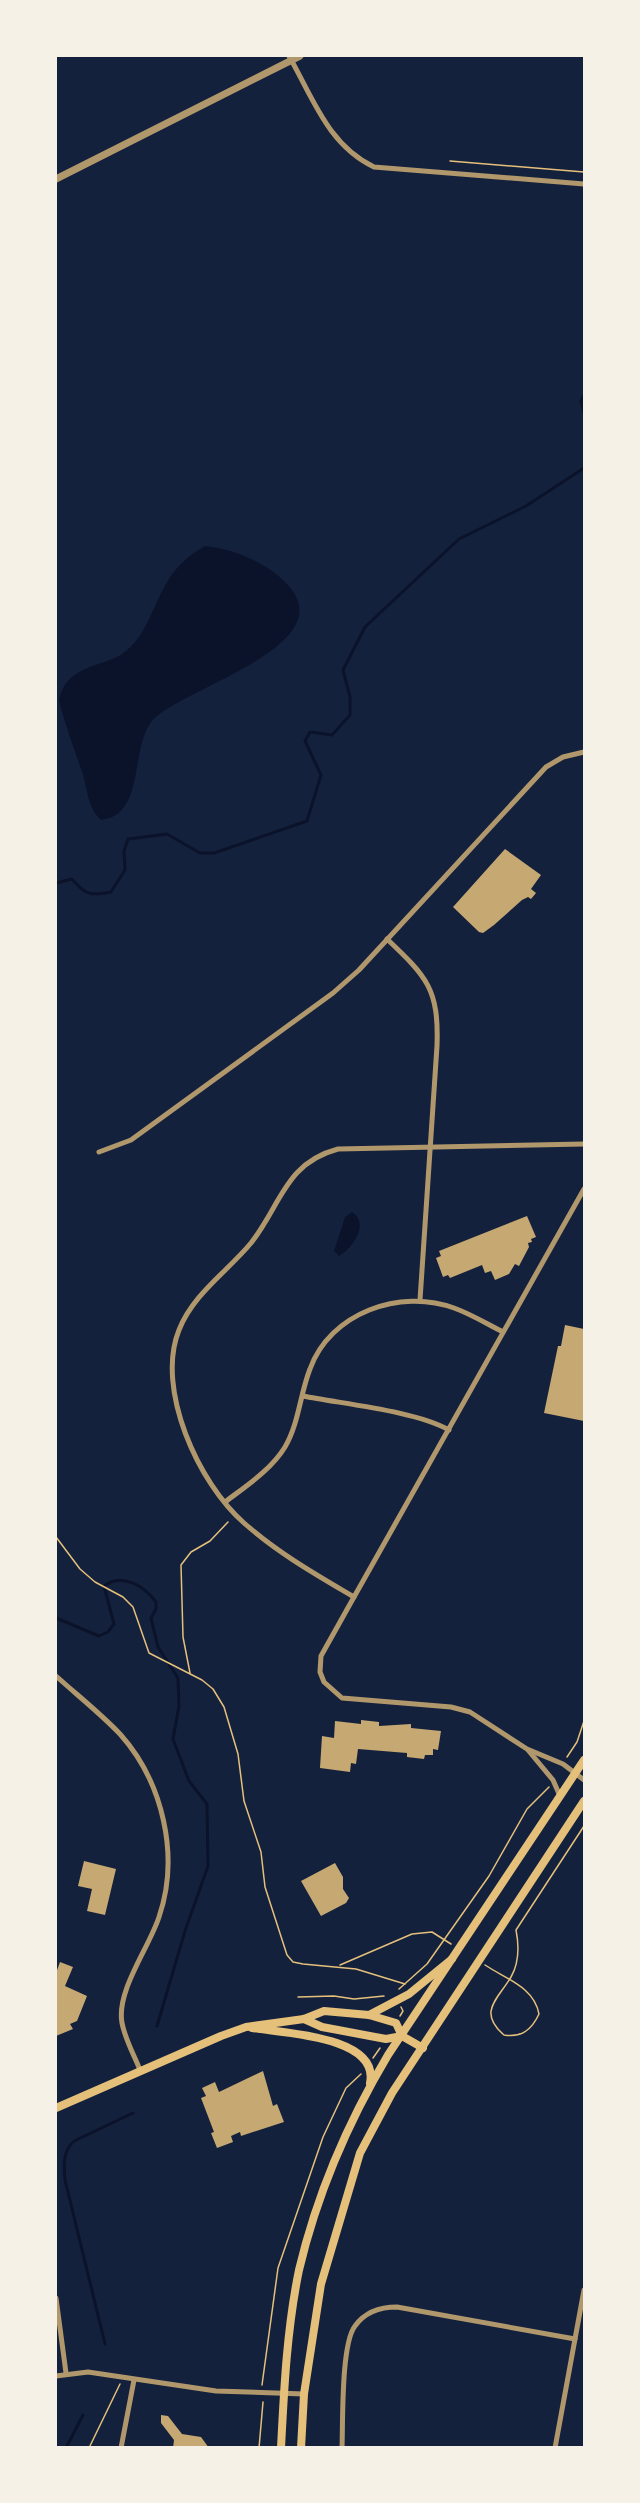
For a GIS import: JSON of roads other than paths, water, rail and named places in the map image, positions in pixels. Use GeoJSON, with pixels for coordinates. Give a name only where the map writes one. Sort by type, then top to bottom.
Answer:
{"type":"FeatureCollection","features":[{"type":"Feature","properties":{"kind":"main road"},"geometry":{"type":"LineString","coordinates":[[281,2448],[284,2394],[294,2303],[307,2242],[336,2154],[369,2088],[585,1760]]}},
{"type":"Feature","properties":{"kind":"main road"},"geometry":{"type":"LineString","coordinates":[[301,2448],[304,2394],[321,2284],[342,2206],[360,2153],[378,2115],[408,2068],[585,1801]]}},
{"type":"Feature","properties":{"kind":"main road"},"geometry":{"type":"LineString","coordinates":[[369,2014],[409,1994],[455,1957]]}},
{"type":"Feature","properties":{"kind":"main road"},"geometry":{"type":"LineString","coordinates":[[56,2108],[140,2070],[246,2027],[304,2019],[324,2011],[369,2014],[396,2023],[402,2036],[423,2048]]}},
{"type":"Feature","properties":{"kind":"main road"},"geometry":{"type":"LineString","coordinates":[[304,2019],[322,2027],[386,2039],[402,2036]]}},
{"type":"Feature","properties":{"kind":"main road"},"geometry":{"type":"LineString","coordinates":[[246,2027],[308,2036],[347,2046],[358,2053],[368,2065],[371,2079],[369,2088]]}},
{"type":"Feature","properties":{"kind":"street"},"geometry":{"type":"LineString","coordinates":[[56,179],[290,58],[300,56]]}},
{"type":"Feature","properties":{"kind":"street"},"geometry":{"type":"LineString","coordinates":[[290,58],[333,135],[354,157],[374,167],[585,184]]}},
{"type":"Feature","properties":{"kind":"street"},"geometry":{"type":"LineString","coordinates":[[99,1152],[131,1140],[333,993],[359,970],[546,767],[563,757],[585,752]]}},
{"type":"Feature","properties":{"kind":"street"},"geometry":{"type":"LineString","coordinates":[[387,939],[418,968],[431,989],[437,1009],[437,1046],[420,1300]]}},
{"type":"Feature","properties":{"kind":"street"},"geometry":{"type":"LineString","coordinates":[[354,1597],[294,1562],[243,1522],[225,1502],[198,1458],[173,1398],[171,1376],[172,1353],[186,1316],[200,1294],[255,1237],[285,1186],[309,1162],[338,1149],[585,1144]]}},
{"type":"Feature","properties":{"kind":"street"},"geometry":{"type":"LineString","coordinates":[[585,1189],[321,1656],[320,1672],[324,1682],[334,1694],[342,1698],[451,1707],[470,1712],[527,1749],[563,1764],[585,1780]]}},
{"type":"Feature","properties":{"kind":"street"},"geometry":{"type":"LineString","coordinates":[[225,1502],[258,1476],[285,1447],[315,1356],[342,1325],[373,1308],[420,1300],[454,1308],[503,1332]]}},
{"type":"Feature","properties":{"kind":"street"},"geometry":{"type":"LineString","coordinates":[[303,1396],[419,1419],[449,1430]]}},
{"type":"Feature","properties":{"kind":"street"},"geometry":{"type":"LineString","coordinates":[[56,1676],[121,1736],[152,1784],[166,1835],[166,1894],[159,1917],[129,1984],[121,2011],[127,2040],[140,2070]]}},
{"type":"Feature","properties":{"kind":"street"},"geometry":{"type":"LineString","coordinates":[[527,1749],[553,1780],[560,1796]]}},
{"type":"Feature","properties":{"kind":"street"},"geometry":{"type":"LineString","coordinates":[[555,2448],[585,2290]]}},
{"type":"Feature","properties":{"kind":"street"},"geometry":{"type":"LineString","coordinates":[[56,2298],[66,2373]]}},
{"type":"Feature","properties":{"kind":"street"},"geometry":{"type":"LineString","coordinates":[[342,2448],[346,2361],[350,2335],[355,2326],[376,2310],[397,2307],[575,2339]]}},
{"type":"Feature","properties":{"kind":"street"},"geometry":{"type":"LineString","coordinates":[[56,2376],[88,2372],[216,2391],[304,2394]]}},
{"type":"Feature","properties":{"kind":"street"},"geometry":{"type":"LineString","coordinates":[[121,2448],[134,2380]]}},
{"type":"Feature","properties":{"kind":"water"},"geometry":{"type":"Polygon","coordinates":[[[205,546],[237,553],[259,563],[286,583],[299,606],[295,627],[277,646],[252,664],[167,709],[151,722],[145,734],[131,794],[124,807],[115,816],[101,820],[90,802],[59,701],[63,689],[68,680],[76,674],[122,654],[137,640],[174,572],[188,557],[205,546]]]}},
{"type":"Feature","properties":{"kind":"water"},"geometry":{"type":"Polygon","coordinates":[[[352,1212],[360,1222],[358,1235],[339,1256],[334,1251],[345,1217],[352,1212]]]}},
{"type":"Feature","properties":{"kind":"waterway"},"geometry":{"type":"LineString","coordinates":[[584,395],[581,401],[584,413]]}},
{"type":"Feature","properties":{"kind":"waterway"},"geometry":{"type":"LineString","coordinates":[[56,883],[72,879],[89,893],[111,892],[125,870],[124,851],[128,839],[167,834],[200,853],[214,853],[307,821],[321,775],[305,741],[310,732],[332,735],[350,715],[350,697],[343,670],[365,627],[459,539],[526,506],[584,468]]}},
{"type":"Feature","properties":{"kind":"waterway"},"geometry":{"type":"LineString","coordinates":[[56,1618],[99,1636],[108,1632],[114,1624],[104,1586],[119,1580],[133,1583],[146,1591],[156,1602],[156,1609],[151,1618],[158,1647],[178,1678],[179,1706],[173,1739],[189,1781],[207,1804],[208,1866],[185,1931],[157,2026]]}},
{"type":"Feature","properties":{"kind":"waterway"},"geometry":{"type":"LineString","coordinates":[[105,2344],[65,2180],[65,2159],[67,2150],[74,2141],[133,2113]]}},
{"type":"Feature","properties":{"kind":"waterway"},"geometry":{"type":"LineString","coordinates":[[66,2448],[83,2415]]}}]}
